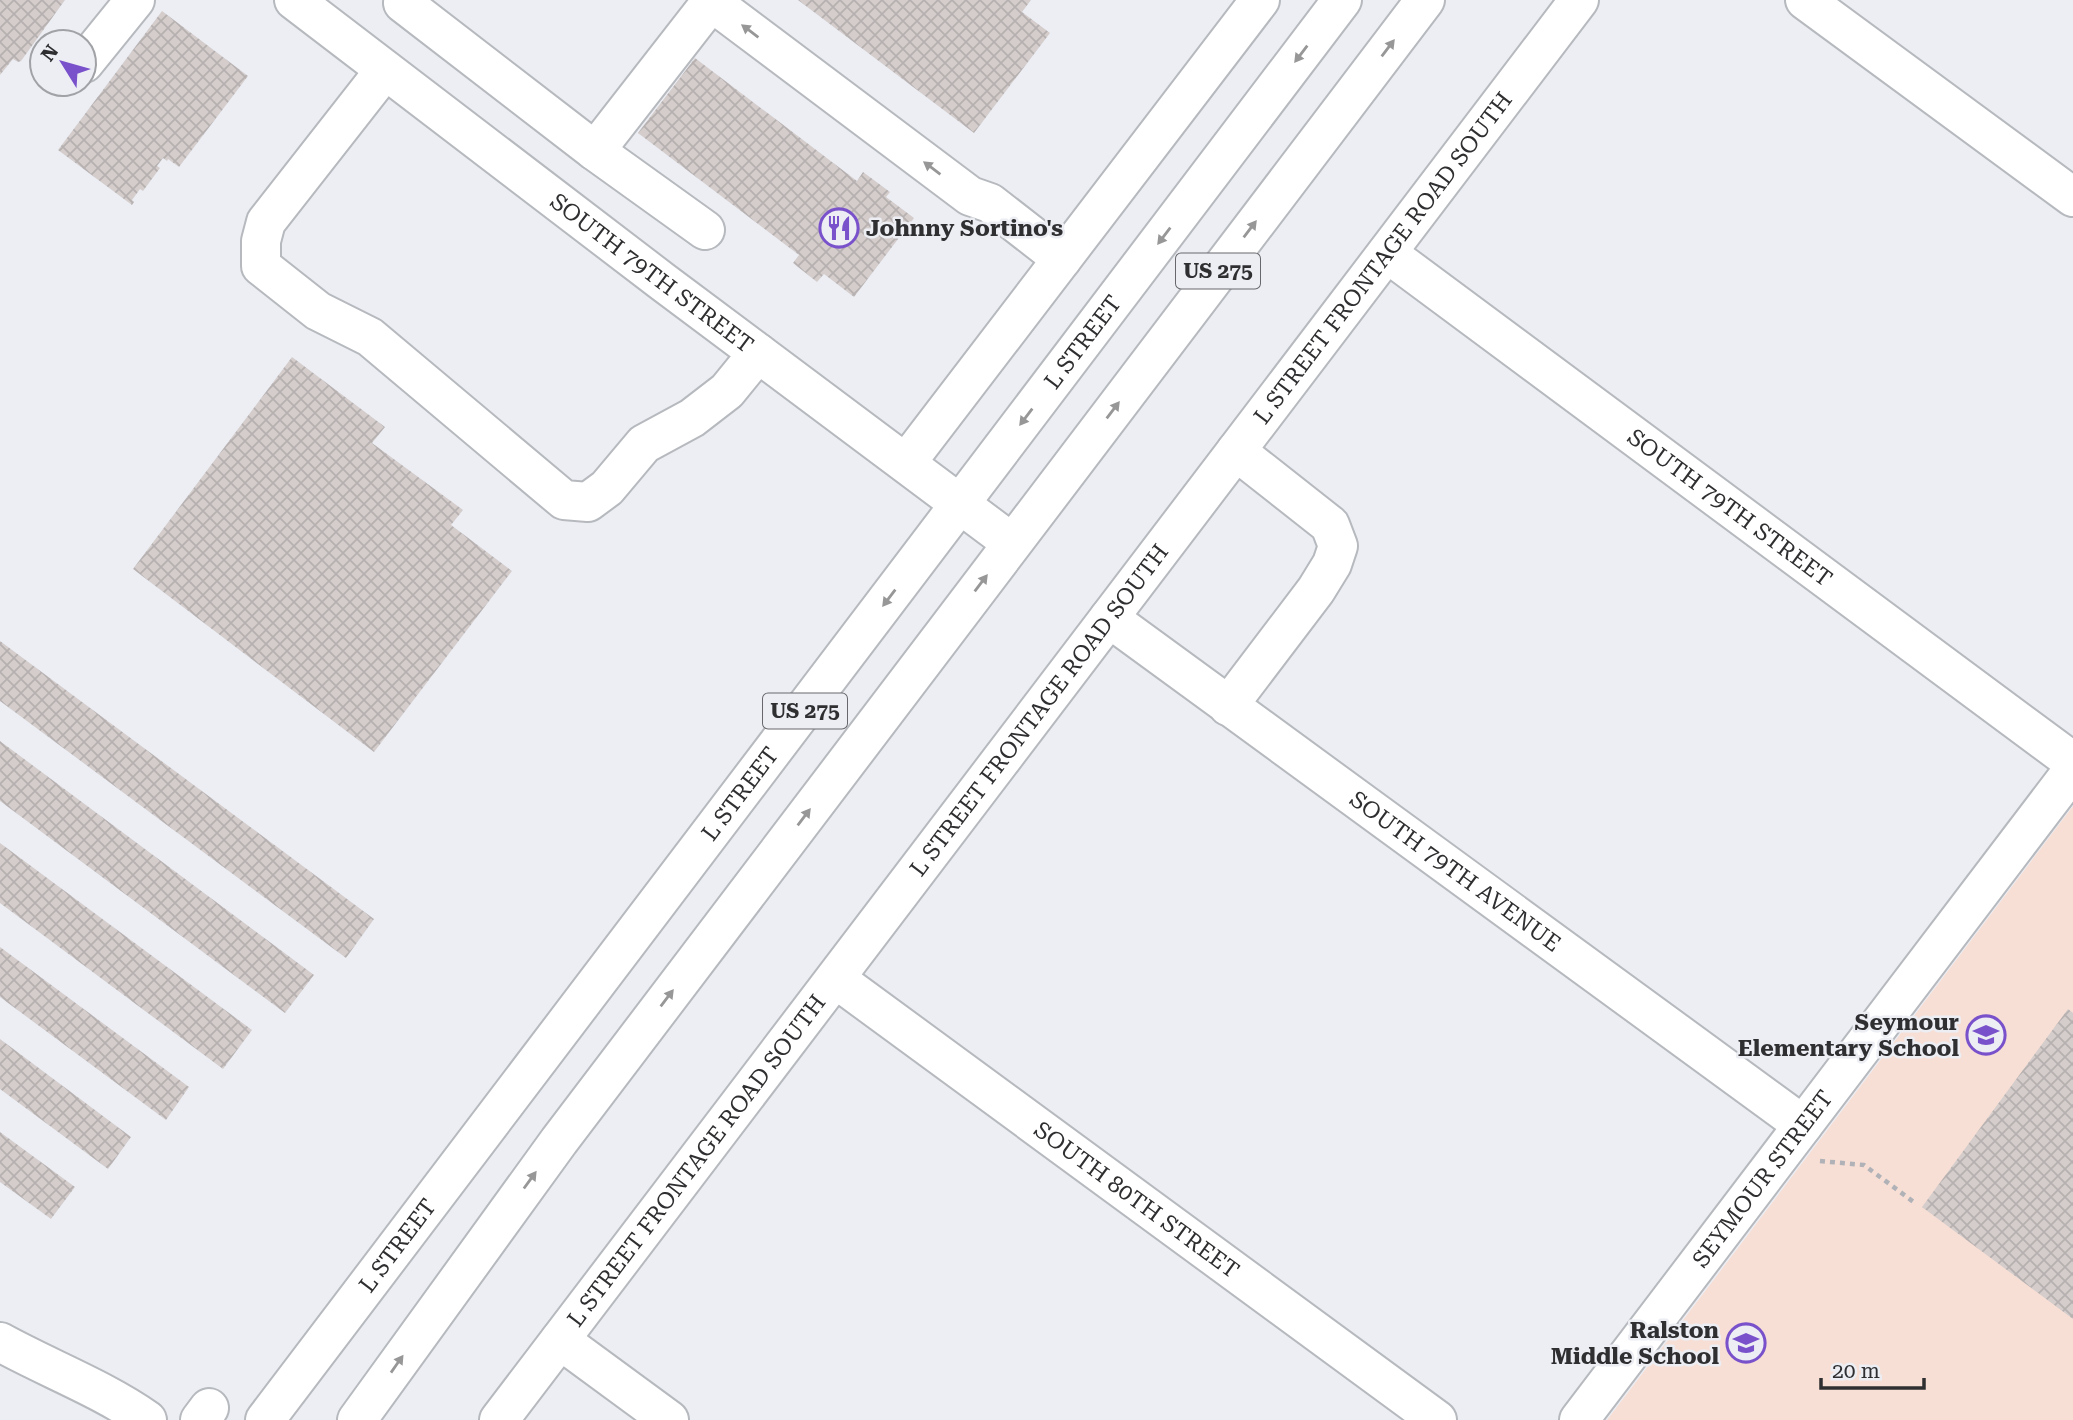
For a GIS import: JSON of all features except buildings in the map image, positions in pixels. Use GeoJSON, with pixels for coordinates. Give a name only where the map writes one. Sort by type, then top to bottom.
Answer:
{"type":"FeatureCollection","features":[{"type":"Feature","properties":{"kind":"street"},"geometry":{"type":"LineString","coordinates":[[98,46],[135,0]]}},
{"type":"Feature","properties":{"kind":"street"},"geometry":{"type":"LineString","coordinates":[[405,0],[402,3],[595,151],[705,230]]}},
{"type":"Feature","properties":{"kind":"street"},"geometry":{"type":"LineString","coordinates":[[906,463],[1260,0]]}},
{"type":"Feature","properties":{"kind":"street","name":"L STREET"},"geometry":{"type":"LineString","coordinates":[[265,1420],[1342,0]]}},
{"type":"Feature","properties":{"kind":"street","name":"US 275"},"geometry":{"type":"LineString","coordinates":[[357,1420],[559,1141],[1425,0]]}},
{"type":"Feature","properties":{"kind":"street","name":"L STREET FRONTAGE ROAD SOUTH"},"geometry":{"type":"LineString","coordinates":[[499,1420],[1579,0]]}},
{"type":"Feature","properties":{"kind":"street"},"geometry":{"type":"LineString","coordinates":[[1805,0],[2073,197]]}},
{"type":"Feature","properties":{"kind":"street"},"geometry":{"type":"LineString","coordinates":[[595,151],[710,1],[970,196],[990,203],[1062,259]]}},
{"type":"Feature","properties":{"kind":"street","name":"SOUTH 79TH STREET"},"geometry":{"type":"LineString","coordinates":[[305,3],[385,70],[1012,543]]}},
{"type":"Feature","properties":{"kind":"street"},"geometry":{"type":"LineString","coordinates":[[385,70],[266,222],[261,241],[261,266],[318,311],[370,337],[564,500],[588,502],[607,488],[645,444],[692,418],[727,391],[758,353]]}},
{"type":"Feature","properties":{"kind":"street","name":"SOUTH 79TH STREET"},"geometry":{"type":"LineString","coordinates":[[1387,253],[2073,762]]}},
{"type":"Feature","properties":{"kind":"street"},"geometry":{"type":"LineString","coordinates":[[1228,706],[1316,590],[1332,564],[1338,546],[1331,525],[1236,451]]}},
{"type":"Feature","properties":{"kind":"street","name":"SOUTH 79TH AVENUE"},"geometry":{"type":"LineString","coordinates":[[1109,618],[1806,1142]]}},
{"type":"Feature","properties":{"kind":"street","name":"SEYMOUR STREET"},"geometry":{"type":"LineString","coordinates":[[1579,1420],[1806,1142],[2073,770]]}},
{"type":"Feature","properties":{"kind":"street","name":"SOUTH 80TH STREET"},"geometry":{"type":"LineString","coordinates":[[836,979],[1437,1420]]}},
{"type":"Feature","properties":{"kind":"street"},"geometry":{"type":"LineString","coordinates":[[560,1340],[669,1420]]}},
{"type":"Feature","properties":{"kind":"street"},"geometry":{"type":"LineString","coordinates":[[0,1342],[46,1367],[105,1393],[147,1420]]}},
{"type":"Feature","properties":{"kind":"path"},"geometry":{"type":"LineString","coordinates":[[1806,1142],[1864,1165],[1915,1203]]}},
{"type":"Feature","properties":{"kind":"shaded area","name":"Seymour Elementary School"},"geometry":{"type":"Polygon","coordinates":[[[2073,806],[2073,1420],[1607,1420],[1725,1265],[2073,806]]]}},
{"type":"Feature","properties":{"kind":"place","name":"Johnny Sortino's"},"geometry":{"type":"Point","coordinates":[839,228]}},
{"type":"Feature","properties":{"kind":"place","name":"Seymour Elementary School"},"geometry":{"type":"Point","coordinates":[1986,1035]}},
{"type":"Feature","properties":{"kind":"place","name":"Ralston Middle School"},"geometry":{"type":"Point","coordinates":[1746,1343]}}]}
